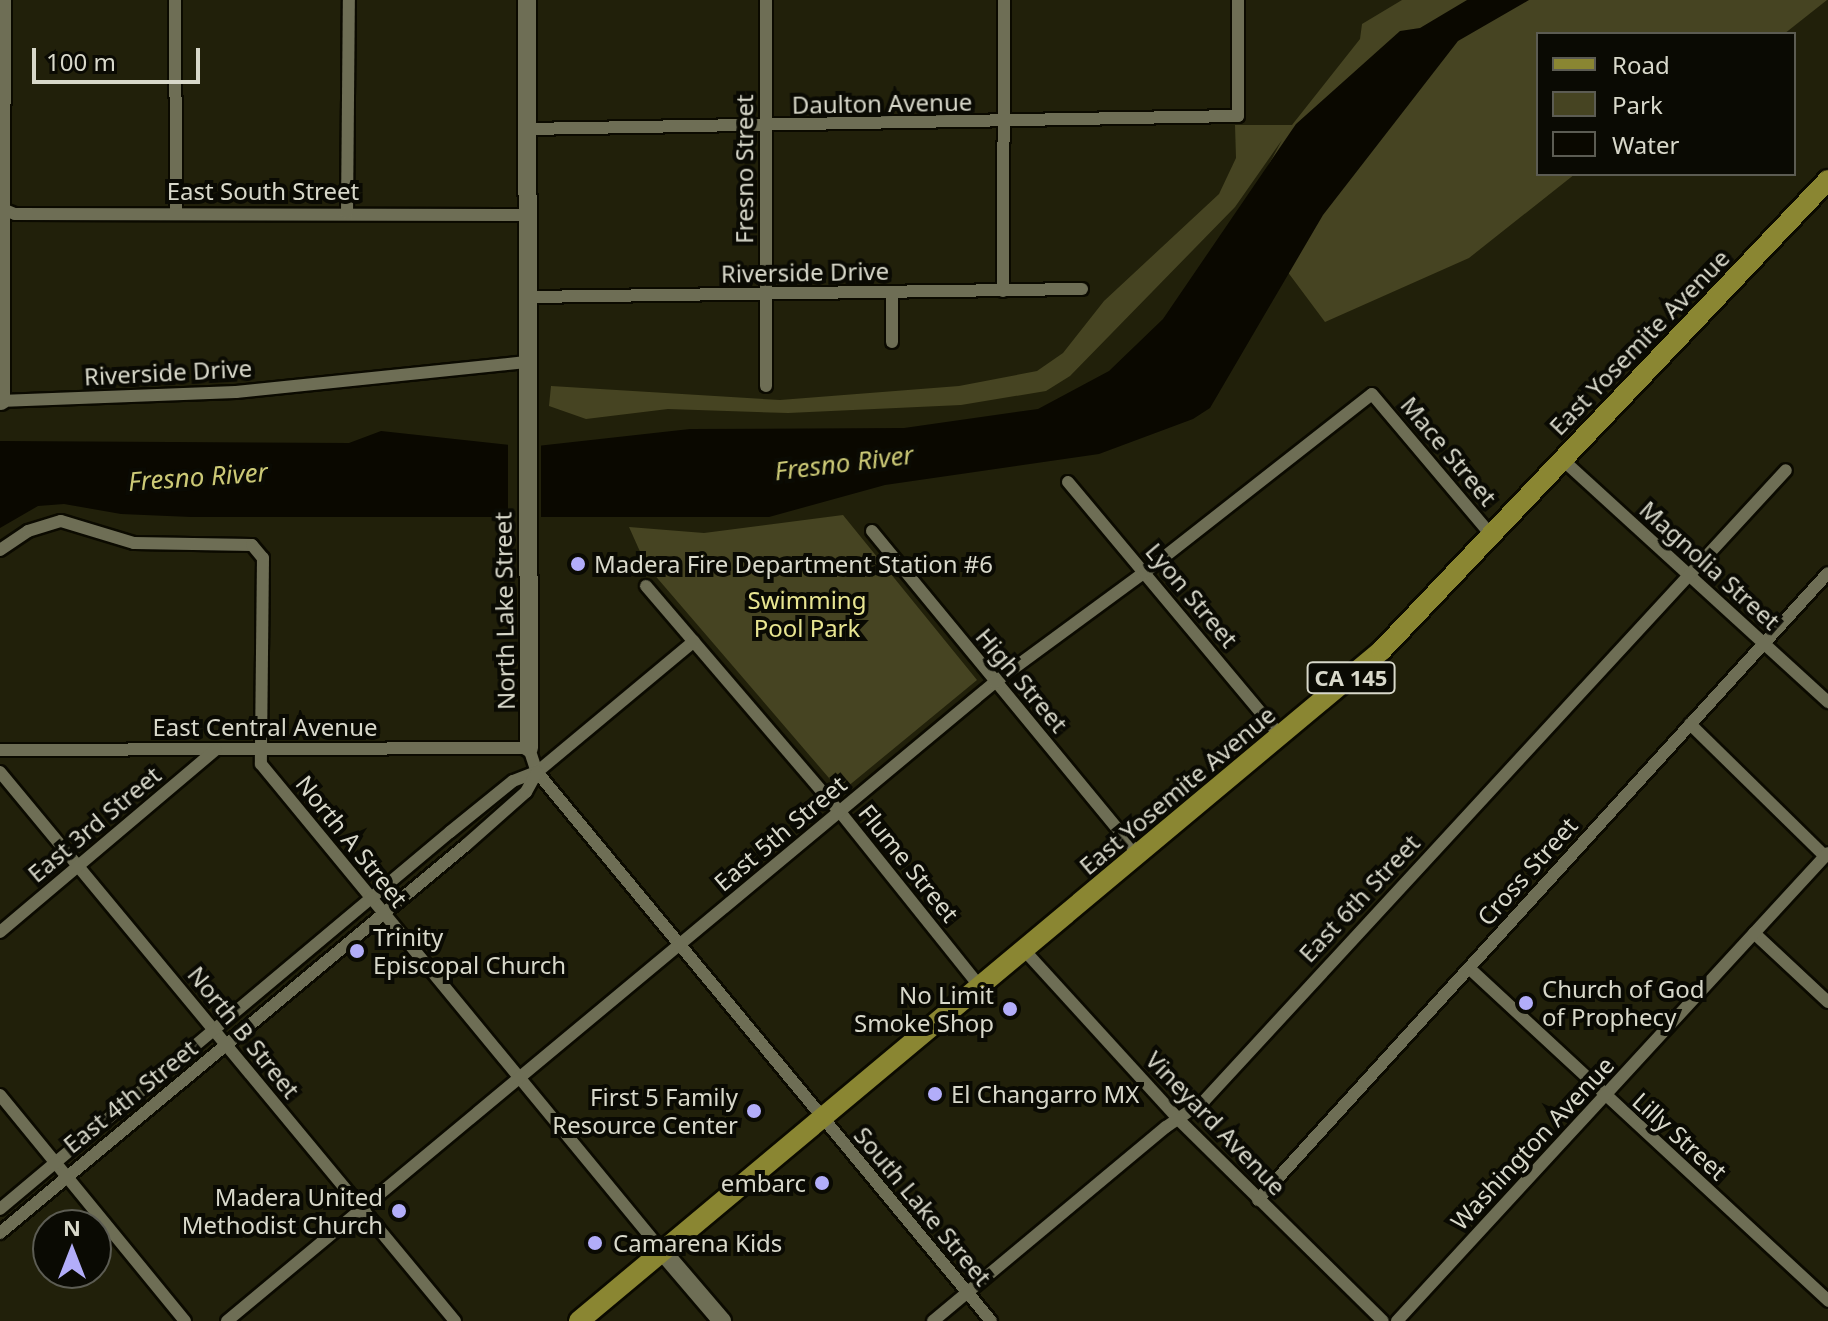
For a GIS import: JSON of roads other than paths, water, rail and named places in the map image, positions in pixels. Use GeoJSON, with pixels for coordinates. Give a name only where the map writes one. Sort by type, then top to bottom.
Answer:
{"type":"FeatureCollection","features":[{"type":"Feature","properties":{"kind":"main road","name":"East Yosemite Avenue"},"geometry":{"type":"LineString","coordinates":[[579,1321],[1382,650],[1828,180]]}},
{"type":"Feature","properties":{"kind":"street"},"geometry":{"type":"LineString","coordinates":[[1,401],[2,0]]}},
{"type":"Feature","properties":{"kind":"street"},"geometry":{"type":"LineString","coordinates":[[175,0],[176,213]]}},
{"type":"Feature","properties":{"kind":"street"},"geometry":{"type":"LineString","coordinates":[[347,213],[349,0]]}},
{"type":"Feature","properties":{"kind":"street","name":"North Lake Street"},"geometry":{"type":"LineString","coordinates":[[527,0],[529,748],[537,772],[821,1119]]}},
{"type":"Feature","properties":{"kind":"street","name":"Fresno Street"},"geometry":{"type":"LineString","coordinates":[[766,0],[766,386]]}},
{"type":"Feature","properties":{"kind":"street"},"geometry":{"type":"LineString","coordinates":[[1003,291],[1004,0]]}},
{"type":"Feature","properties":{"kind":"street","name":"Daulton Avenue"},"geometry":{"type":"LineString","coordinates":[[527,129],[1004,123],[1238,116],[1238,0]]}},
{"type":"Feature","properties":{"kind":"street","name":"East South Street"},"geometry":{"type":"LineString","coordinates":[[1,208],[15,214],[527,215]]}},
{"type":"Feature","properties":{"kind":"street","name":"Riverside Drive"},"geometry":{"type":"LineString","coordinates":[[528,297],[1082,289]]}},
{"type":"Feature","properties":{"kind":"street"},"geometry":{"type":"LineString","coordinates":[[892,293],[892,342]]}},
{"type":"Feature","properties":{"kind":"street","name":"Riverside Drive"},"geometry":{"type":"LineString","coordinates":[[1,401],[236,392],[528,362]]}},
{"type":"Feature","properties":{"kind":"street","name":"Mace Street"},"geometry":{"type":"LineString","coordinates":[[1372,394],[1492,536]]}},
{"type":"Feature","properties":{"kind":"street","name":"East 5th Street"},"geometry":{"type":"LineString","coordinates":[[227,1321],[995,682],[1145,572],[1372,394]]}},
{"type":"Feature","properties":{"kind":"street","name":"Magnolia Street"},"geometry":{"type":"LineString","coordinates":[[1563,460],[1689,579],[1828,702]]}},
{"type":"Feature","properties":{"kind":"street","name":"East 6th Street"},"geometry":{"type":"LineString","coordinates":[[933,1321],[1204,1101],[1689,579],[1786,470]]}},
{"type":"Feature","properties":{"kind":"street","name":"Lyon Street"},"geometry":{"type":"LineString","coordinates":[[1068,482],[1281,737]]}},
{"type":"Feature","properties":{"kind":"street","name":"North A Street"},"geometry":{"type":"LineString","coordinates":[[0,550],[28,531],[61,521],[134,543],[252,545],[263,558],[261,764],[663,1252]]}},
{"type":"Feature","properties":{"kind":"street","name":"High Street"},"geometry":{"type":"LineString","coordinates":[[872,531],[1139,855]]}},
{"type":"Feature","properties":{"kind":"street","name":"Cross Street"},"geometry":{"type":"LineString","coordinates":[[1258,1200],[1828,573]]}},
{"type":"Feature","properties":{"kind":"street","name":"Flume Street"},"geometry":{"type":"LineString","coordinates":[[646,586],[840,812],[980,987]]}},
{"type":"Feature","properties":{"kind":"street","name":"East 4th Street"},"geometry":{"type":"LineString","coordinates":[[0,1209],[513,781],[537,772],[694,641]]}},
{"type":"Feature","properties":{"kind":"street"},"geometry":{"type":"LineString","coordinates":[[1690,724],[1827,854]]}},
{"type":"Feature","properties":{"kind":"street","name":"East Central Avenue"},"geometry":{"type":"LineString","coordinates":[[0,750],[529,748]]}},
{"type":"Feature","properties":{"kind":"street","name":"East 3rd Street"},"geometry":{"type":"LineString","coordinates":[[0,932],[215,750]]}},
{"type":"Feature","properties":{"kind":"street","name":"North B Street"},"geometry":{"type":"LineString","coordinates":[[0,772],[455,1321]]}},
{"type":"Feature","properties":{"kind":"street","name":"East 4th Street"},"geometry":{"type":"LineString","coordinates":[[0,1233],[526,792],[537,772]]}},
{"type":"Feature","properties":{"kind":"street","name":"Washington Avenue"},"geometry":{"type":"LineString","coordinates":[[1397,1321],[1827,854]]}},
{"type":"Feature","properties":{"kind":"street"},"geometry":{"type":"LineString","coordinates":[[1754,933],[1828,1002]]}},
{"type":"Feature","properties":{"kind":"street","name":"Vineyard Avenue"},"geometry":{"type":"LineString","coordinates":[[1024,950],[1179,1120],[1383,1321]]}},
{"type":"Feature","properties":{"kind":"street","name":"Lilly Street"},"geometry":{"type":"LineString","coordinates":[[1469,968],[1828,1301]]}},
{"type":"Feature","properties":{"kind":"street"},"geometry":{"type":"LineString","coordinates":[[0,1095],[185,1321]]}},
{"type":"Feature","properties":{"kind":"street","name":"South Lake Street"},"geometry":{"type":"LineString","coordinates":[[821,1119],[991,1321]]}},
{"type":"Feature","properties":{"kind":"street"},"geometry":{"type":"LineString","coordinates":[[663,1252],[722,1321]]}},
{"type":"Feature","properties":{"kind":"water","name":"Fresno River"},"geometry":{"type":"Polygon","coordinates":[[[1467,0],[1529,0],[1458,41],[1323,215],[1210,408],[1193,419],[1099,454],[885,485],[769,517],[191,517],[121,514],[64,504],[38,506],[0,528],[0,441],[349,443],[381,431],[528,447],[690,429],[904,428],[1038,409],[1109,371],[1163,319],[1296,124],[1400,31],[1420,28],[1467,0]]]}},
{"type":"Feature","properties":{"kind":"place","name":"Madera Fire Department Station #6"},"geometry":{"type":"Point","coordinates":[578,564]}},
{"type":"Feature","properties":{"kind":"place","name":"Trinity Episcopal Church"},"geometry":{"type":"Point","coordinates":[357,951]}},
{"type":"Feature","properties":{"kind":"place","name":"Church of God of Prophecy"},"geometry":{"type":"Point","coordinates":[1526,1003]}},
{"type":"Feature","properties":{"kind":"place","name":"No Limit Smoke Shop"},"geometry":{"type":"Point","coordinates":[1010,1009]}},
{"type":"Feature","properties":{"kind":"place","name":"El Changarro MX"},"geometry":{"type":"Point","coordinates":[935,1094]}},
{"type":"Feature","properties":{"kind":"place","name":"First 5 Family Resource Center"},"geometry":{"type":"Point","coordinates":[754,1111]}},
{"type":"Feature","properties":{"kind":"place","name":"embarc"},"geometry":{"type":"Point","coordinates":[822,1183]}},
{"type":"Feature","properties":{"kind":"place","name":"Madera United Methodist Church"},"geometry":{"type":"Point","coordinates":[399,1211]}},
{"type":"Feature","properties":{"kind":"place","name":"Camarena Kids"},"geometry":{"type":"Point","coordinates":[595,1243]}},
{"type":"Feature","properties":{"kind":"park label","name":"Swimming Pool Park"},"geometry":{"type":"Point","coordinates":[807,614]}}]}
